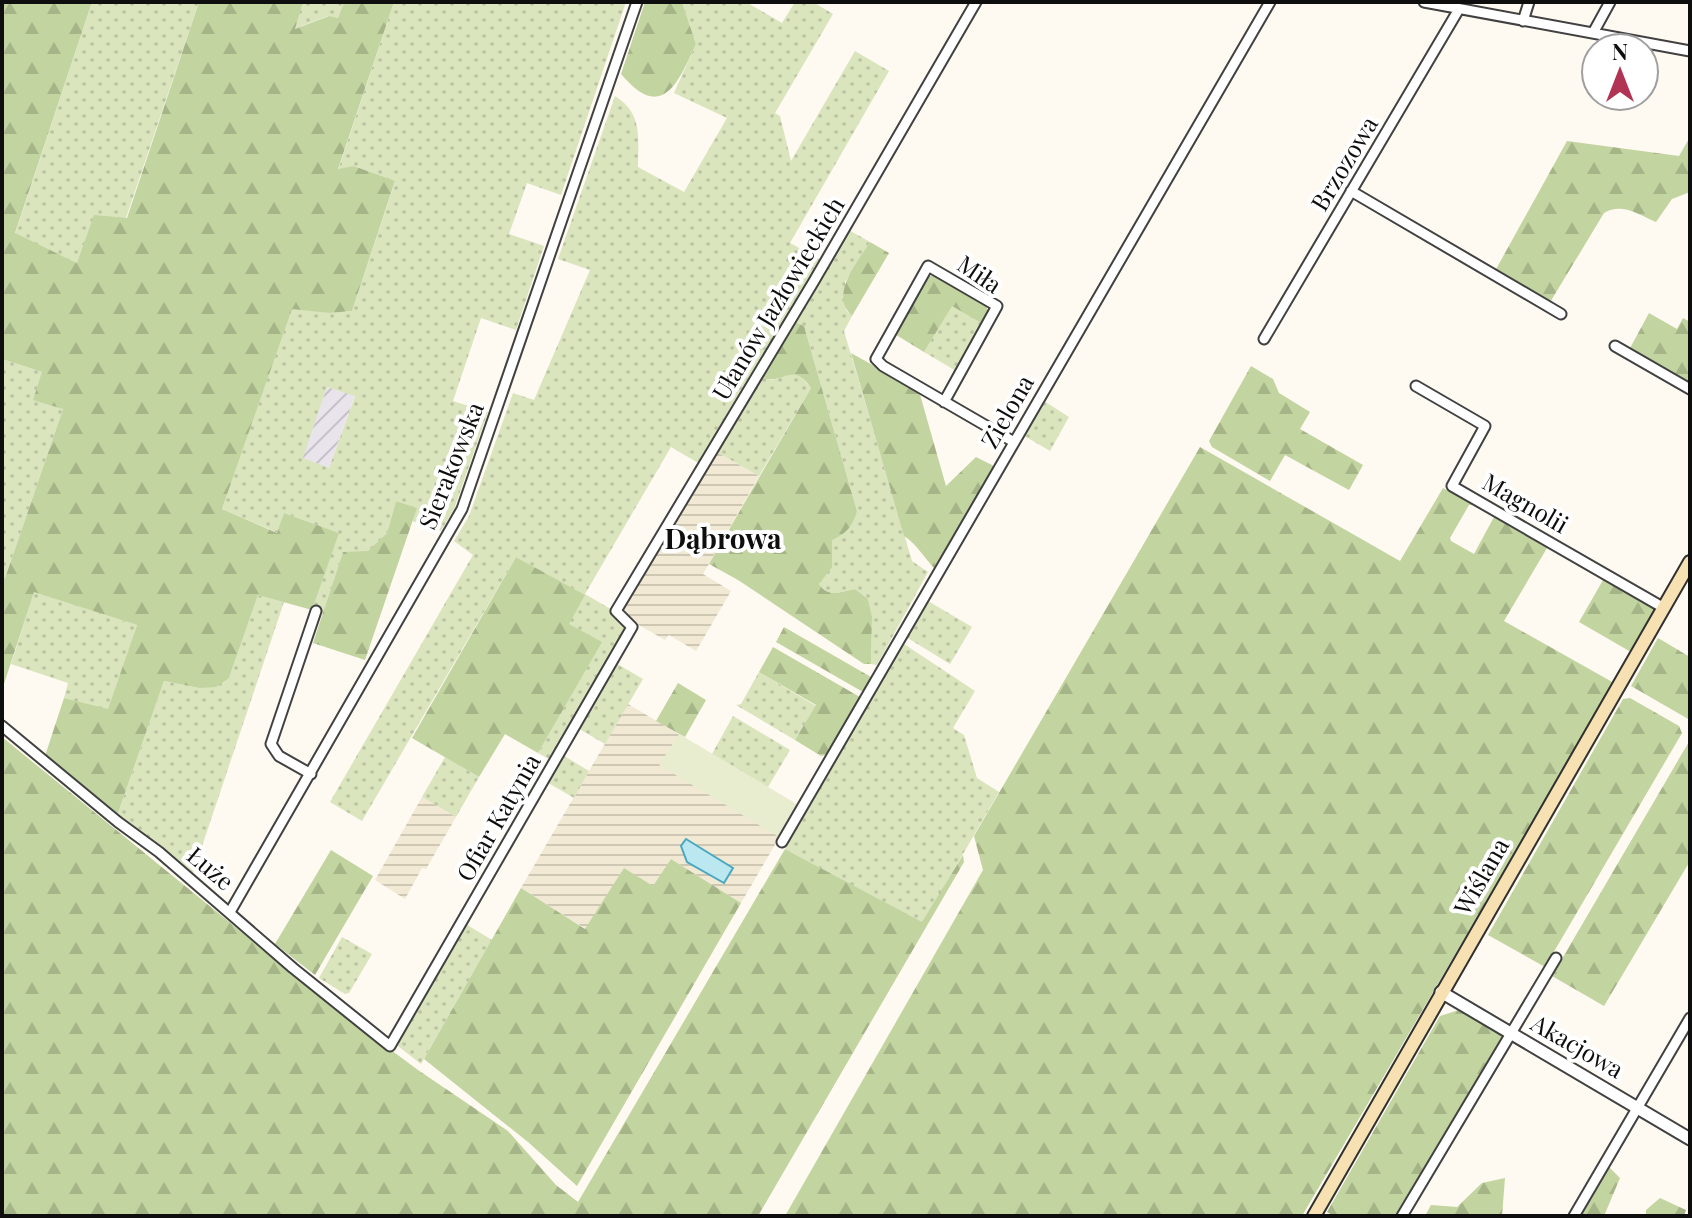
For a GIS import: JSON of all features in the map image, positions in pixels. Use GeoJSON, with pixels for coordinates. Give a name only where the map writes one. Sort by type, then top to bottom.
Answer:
{"type":"FeatureCollection","features":[{"type":"Feature","properties":{"kind":"main road","name":"Wiślana"},"geometry":{"type":"LineString","coordinates":[[1314,1216],[1690,562]]}},
{"type":"Feature","properties":{"kind":"street","name":"Sierakowska"},"geometry":{"type":"LineString","coordinates":[[230,912],[462,509],[637,2]]}},
{"type":"Feature","properties":{"kind":"street","name":"Ułanów Jazłowieckich"},"geometry":{"type":"LineString","coordinates":[[618,615],[616,611],[814,281],[976,2]]}},
{"type":"Feature","properties":{"kind":"street","name":"Zielona"},"geometry":{"type":"LineString","coordinates":[[782,842],[1270,2]]}},
{"type":"Feature","properties":{"kind":"street"},"geometry":{"type":"LineString","coordinates":[[1424,2],[1587,32]]}},
{"type":"Feature","properties":{"kind":"street"},"geometry":{"type":"LineString","coordinates":[[1523,21],[1529,2]]}},
{"type":"Feature","properties":{"kind":"street"},"geometry":{"type":"LineString","coordinates":[[1594,32],[1610,2]]}},
{"type":"Feature","properties":{"kind":"street","name":"Brzozowa"},"geometry":{"type":"LineString","coordinates":[[1264,339],[1459,9]]}},
{"type":"Feature","properties":{"kind":"street"},"geometry":{"type":"LineString","coordinates":[[1660,45],[1690,51]]}},
{"type":"Feature","properties":{"kind":"street"},"geometry":{"type":"LineString","coordinates":[[1351,191],[1561,314]]}},
{"type":"Feature","properties":{"kind":"street","name":"Miła"},"geometry":{"type":"LineString","coordinates":[[944,402],[997,306],[928,266],[876,359],[944,402],[1014,442]]}},
{"type":"Feature","properties":{"kind":"street"},"geometry":{"type":"LineString","coordinates":[[1615,346],[1690,389]]}},
{"type":"Feature","properties":{"kind":"street","name":"Magnolii"},"geometry":{"type":"LineString","coordinates":[[1416,386],[1485,426],[1452,486],[1664,608]]}},
{"type":"Feature","properties":{"kind":"street"},"geometry":{"type":"LineString","coordinates":[[311,774],[279,756],[271,744],[316,611]]}},
{"type":"Feature","properties":{"kind":"street","name":"Ofiar Katynia"},"geometry":{"type":"LineString","coordinates":[[390,1046],[632,627],[630,622],[618,615]]}},
{"type":"Feature","properties":{"kind":"street","name":"Łuże"},"geometry":{"type":"LineString","coordinates":[[2,726],[390,1046]]}},
{"type":"Feature","properties":{"kind":"street"},"geometry":{"type":"LineString","coordinates":[[1402,1216],[1556,958]]}},
{"type":"Feature","properties":{"kind":"street","name":"Akacjowa"},"geometry":{"type":"LineString","coordinates":[[1441,992],[1690,1139]]}},
{"type":"Feature","properties":{"kind":"street"},"geometry":{"type":"LineString","coordinates":[[1574,1216],[1690,1018]]}},
{"type":"Feature","properties":{"kind":"shaded area"},"geometry":{"type":"Polygon","coordinates":[[[327,387],[355,395],[329,468],[302,458],[327,387]]]}},
{"type":"Feature","properties":{"kind":"shaded area"},"geometry":{"type":"Polygon","coordinates":[[[715,451],[759,476],[703,574],[731,591],[696,651],[669,635],[665,640],[618,613],[715,451]]]}},
{"type":"Feature","properties":{"kind":"shaded area"},"geometry":{"type":"Polygon","coordinates":[[[628,704],[798,805],[741,903],[671,859],[653,887],[624,868],[586,929],[521,888],[628,704]]]}},
{"type":"Feature","properties":{"kind":"shaded area"},"geometry":{"type":"Polygon","coordinates":[[[422,797],[456,817],[405,899],[375,880],[422,797]]]}},
{"type":"Feature","properties":{"kind":"green space"},"geometry":{"type":"Polygon","coordinates":[[[2,2],[92,2],[15,233],[77,263],[94,215],[127,218],[199,2],[303,2],[295,29],[329,16],[338,18],[344,2],[394,2],[338,169],[354,166],[395,181],[352,311],[329,313],[292,309],[222,509],[277,533],[284,513],[339,533],[312,610],[258,595],[229,678],[216,687],[199,688],[164,681],[117,816],[45,756],[64,698],[108,709],[137,625],[34,592],[2,690],[2,587],[63,409],[33,400],[42,372],[2,359],[2,2]]]}},
{"type":"Feature","properties":{"kind":"green space"},"geometry":{"type":"Polygon","coordinates":[[[92,2],[199,2],[126,218],[77,263],[15,234],[92,2]]]}},
{"type":"Feature","properties":{"kind":"green space"},"geometry":{"type":"Polygon","coordinates":[[[303,2],[344,2],[338,18],[328,16],[294,29],[303,2]]]}},
{"type":"Feature","properties":{"kind":"green space"},"geometry":{"type":"Polygon","coordinates":[[[394,2],[626,2],[561,195],[527,183],[509,234],[544,246],[516,330],[481,318],[453,401],[488,412],[454,509],[441,531],[412,521],[416,508],[396,501],[387,533],[368,552],[343,552],[323,613],[312,610],[338,533],[284,513],[278,533],[222,509],[292,308],[329,313],[352,311],[395,182],[355,166],[338,170],[394,2]],[[327,387],[303,458],[329,468],[355,396],[327,387]]]}},
{"type":"Feature","properties":{"kind":"green space"},"geometry":{"type":"Polygon","coordinates":[[[645,2],[682,2],[696,44],[675,84],[658,96],[647,95],[635,88],[621,74],[645,2]]]}},
{"type":"Feature","properties":{"kind":"green space"},"geometry":{"type":"Polygon","coordinates":[[[682,2],[746,2],[782,23],[795,2],[813,2],[833,14],[775,113],[780,116],[791,161],[855,51],[889,71],[790,243],[821,260],[700,464],[671,447],[585,594],[614,611],[613,614],[628,623],[630,628],[553,761],[538,753],[601,642],[568,624],[584,595],[516,557],[362,821],[330,802],[473,555],[454,541],[469,516],[513,393],[534,400],[590,270],[558,259],[615,96],[635,118],[638,167],[684,192],[727,118],[674,93],[696,44],[682,2]]]}},
{"type":"Feature","properties":{"kind":"green space"},"geometry":{"type":"Polygon","coordinates":[[[1690,137],[1690,192],[1672,199],[1656,222],[1624,209],[1604,213],[1549,304],[1495,271],[1567,141],[1679,156],[1690,137]]]}},
{"type":"Feature","properties":{"kind":"green space"},"geometry":{"type":"Polygon","coordinates":[[[847,229],[870,242],[845,282],[846,310],[852,316],[844,331],[912,561],[928,572],[877,665],[871,664],[872,616],[868,599],[855,589],[830,593],[819,584],[825,572],[832,539],[857,511],[804,326],[793,321],[847,229]]]}},
{"type":"Feature","properties":{"kind":"green space"},"geometry":{"type":"Polygon","coordinates":[[[870,242],[889,253],[852,316],[843,298],[844,288],[870,242]]]}},
{"type":"Feature","properties":{"kind":"green space"},"geometry":{"type":"Polygon","coordinates":[[[935,275],[986,305],[989,315],[983,324],[952,306],[924,352],[893,333],[926,277],[935,275]]]}},
{"type":"Feature","properties":{"kind":"green space"},"geometry":{"type":"Polygon","coordinates":[[[952,305],[983,324],[956,371],[924,352],[952,305]]]}},
{"type":"Feature","properties":{"kind":"green space"},"geometry":{"type":"Polygon","coordinates":[[[1649,313],[1677,329],[1683,318],[1690,322],[1690,385],[1629,350],[1649,313]]]}},
{"type":"Feature","properties":{"kind":"green space"},"geometry":{"type":"Polygon","coordinates":[[[793,321],[804,326],[857,511],[848,529],[832,540],[832,567],[819,584],[830,593],[855,589],[868,599],[872,616],[871,664],[864,664],[709,564],[811,388],[798,375],[775,379],[760,377],[793,321]]]}},
{"type":"Feature","properties":{"kind":"green space"},"geometry":{"type":"Polygon","coordinates":[[[851,353],[919,391],[946,486],[976,457],[994,466],[935,569],[904,536],[851,353]]]}},
{"type":"Feature","properties":{"kind":"green space"},"geometry":{"type":"Polygon","coordinates":[[[2,359],[42,372],[63,409],[2,587],[2,359]]]}},
{"type":"Feature","properties":{"kind":"green space"},"geometry":{"type":"Polygon","coordinates":[[[1251,366],[1273,379],[1279,393],[1310,412],[1300,429],[1363,465],[1349,490],[1285,455],[1270,481],[1212,447],[1209,441],[1251,366]]]}},
{"type":"Feature","properties":{"kind":"green space"},"geometry":{"type":"Polygon","coordinates":[[[795,373],[811,388],[759,476],[715,451],[760,377],[772,380],[795,373]]]}},
{"type":"Feature","properties":{"kind":"green space"},"geometry":{"type":"Polygon","coordinates":[[[1044,401],[1069,417],[1050,451],[1023,435],[1044,401]]]}},
{"type":"Feature","properties":{"kind":"green space"},"geometry":{"type":"Polygon","coordinates":[[[1200,447],[1400,561],[1443,488],[1473,505],[1469,505],[1451,541],[1474,554],[1494,517],[1547,548],[1504,621],[1614,683],[1302,1216],[785,1216],[983,870],[974,836],[1200,447]]]}},
{"type":"Feature","properties":{"kind":"green space"},"geometry":{"type":"Polygon","coordinates":[[[396,501],[417,508],[365,660],[313,643],[343,552],[368,551],[387,533],[396,501]]]}},
{"type":"Feature","properties":{"kind":"green space"},"geometry":{"type":"Polygon","coordinates":[[[516,557],[585,595],[569,624],[602,642],[538,753],[505,734],[479,777],[412,738],[516,557]]]}},
{"type":"Feature","properties":{"kind":"green space"},"geometry":{"type":"Polygon","coordinates":[[[1603,580],[1656,610],[1631,652],[1579,622],[1603,580]]]}},
{"type":"Feature","properties":{"kind":"green space"},"geometry":{"type":"Polygon","coordinates":[[[34,591],[137,625],[108,710],[64,698],[68,683],[11,664],[34,591]]]}},
{"type":"Feature","properties":{"kind":"green space"},"geometry":{"type":"Polygon","coordinates":[[[258,595],[284,602],[192,876],[117,816],[164,681],[199,688],[229,678],[258,595]]]}},
{"type":"Feature","properties":{"kind":"green space"},"geometry":{"type":"Polygon","coordinates":[[[928,601],[972,627],[950,664],[906,637],[928,601]]]}},
{"type":"Feature","properties":{"kind":"green space"},"geometry":{"type":"Polygon","coordinates":[[[784,627],[871,677],[863,692],[776,642],[784,627]]]}},
{"type":"Feature","properties":{"kind":"green space"},"geometry":{"type":"Polygon","coordinates":[[[1658,638],[1690,657],[1690,720],[1631,686],[1658,638]]]}},
{"type":"Feature","properties":{"kind":"green space"},"geometry":{"type":"Polygon","coordinates":[[[901,642],[975,691],[953,728],[964,735],[977,778],[999,792],[923,923],[785,849],[802,812],[901,642]]]}},
{"type":"Feature","properties":{"kind":"green space"},"geometry":{"type":"Polygon","coordinates":[[[773,647],[860,697],[826,755],[821,756],[795,740],[816,705],[759,672],[773,647]]]}},
{"type":"Feature","properties":{"kind":"green space"},"geometry":{"type":"Polygon","coordinates":[[[614,662],[643,679],[605,744],[576,727],[614,662]]]}},
{"type":"Feature","properties":{"kind":"green space"},"geometry":{"type":"Polygon","coordinates":[[[759,672],[816,706],[795,740],[736,705],[741,704],[759,672]]]}},
{"type":"Feature","properties":{"kind":"green space"},"geometry":{"type":"Polygon","coordinates":[[[678,683],[706,700],[685,737],[656,721],[678,683]]]}},
{"type":"Feature","properties":{"kind":"green space"},"geometry":{"type":"Polygon","coordinates":[[[1630,698],[1679,726],[1682,733],[1545,967],[1488,935],[1623,699],[1630,698]]]}},
{"type":"Feature","properties":{"kind":"green space"},"geometry":{"type":"Polygon","coordinates":[[[733,716],[790,750],[768,787],[712,754],[733,716]]]}},
{"type":"Feature","properties":{"kind":"green space"},"geometry":{"type":"Polygon","coordinates":[[[679,734],[798,805],[779,837],[659,765],[679,734]]]}},
{"type":"Feature","properties":{"kind":"green space"},"geometry":{"type":"Polygon","coordinates":[[[2,737],[341,1013],[508,1131],[556,1185],[578,1202],[785,849],[922,922],[963,855],[964,862],[758,1216],[2,1216],[2,737]]]}},
{"type":"Feature","properties":{"kind":"green space"},"geometry":{"type":"Polygon","coordinates":[[[1690,740],[1690,861],[1604,1006],[1552,976],[1690,740]]]}},
{"type":"Feature","properties":{"kind":"green space"},"geometry":{"type":"Polygon","coordinates":[[[561,754],[589,771],[574,798],[545,781],[561,754]]]}},
{"type":"Feature","properties":{"kind":"green space"},"geometry":{"type":"Polygon","coordinates":[[[445,757],[479,777],[456,817],[422,797],[445,757]]]}},
{"type":"Feature","properties":{"kind":"green space"},"geometry":{"type":"Polygon","coordinates":[[[331,850],[373,876],[315,975],[275,944],[331,850]]]}},
{"type":"Feature","properties":{"kind":"green space"},"geometry":{"type":"Polygon","coordinates":[[[671,859],[741,903],[577,1186],[528,1142],[424,1059],[521,888],[585,929],[624,868],[653,886],[671,859]]]}},
{"type":"Feature","properties":{"kind":"green space"},"geometry":{"type":"Polygon","coordinates":[[[464,923],[492,940],[421,1064],[394,1043],[464,923]]]}},
{"type":"Feature","properties":{"kind":"green space"},"geometry":{"type":"Polygon","coordinates":[[[342,937],[372,954],[349,993],[345,994],[319,978],[342,937]]]}},
{"type":"Feature","properties":{"kind":"green space"},"geometry":{"type":"Polygon","coordinates":[[[1459,1010],[1503,1037],[1398,1216],[1334,1216],[1327,1212],[1440,1016],[1459,1010]]]}},
{"type":"Feature","properties":{"kind":"green space"},"geometry":{"type":"Polygon","coordinates":[[[1608,1166],[1620,1178],[1604,1216],[1580,1216],[1608,1166]]]}},
{"type":"Feature","properties":{"kind":"green space"},"geometry":{"type":"Polygon","coordinates":[[[1505,1178],[1502,1216],[1425,1216],[1431,1205],[1457,1207],[1482,1183],[1505,1178]]]}},
{"type":"Feature","properties":{"kind":"green space"},"geometry":{"type":"Polygon","coordinates":[[[1660,1198],[1686,1210],[1684,1216],[1646,1216],[1646,1210],[1660,1198]]]}},
{"type":"Feature","properties":{"kind":"water"},"geometry":{"type":"Polygon","coordinates":[[[686,839],[733,868],[724,883],[687,862],[681,846],[686,839]]]}},
{"type":"Feature","properties":{"kind":"district","name":"Dąbrowa"},"geometry":{"type":"Point","coordinates":[723,539]}}]}
